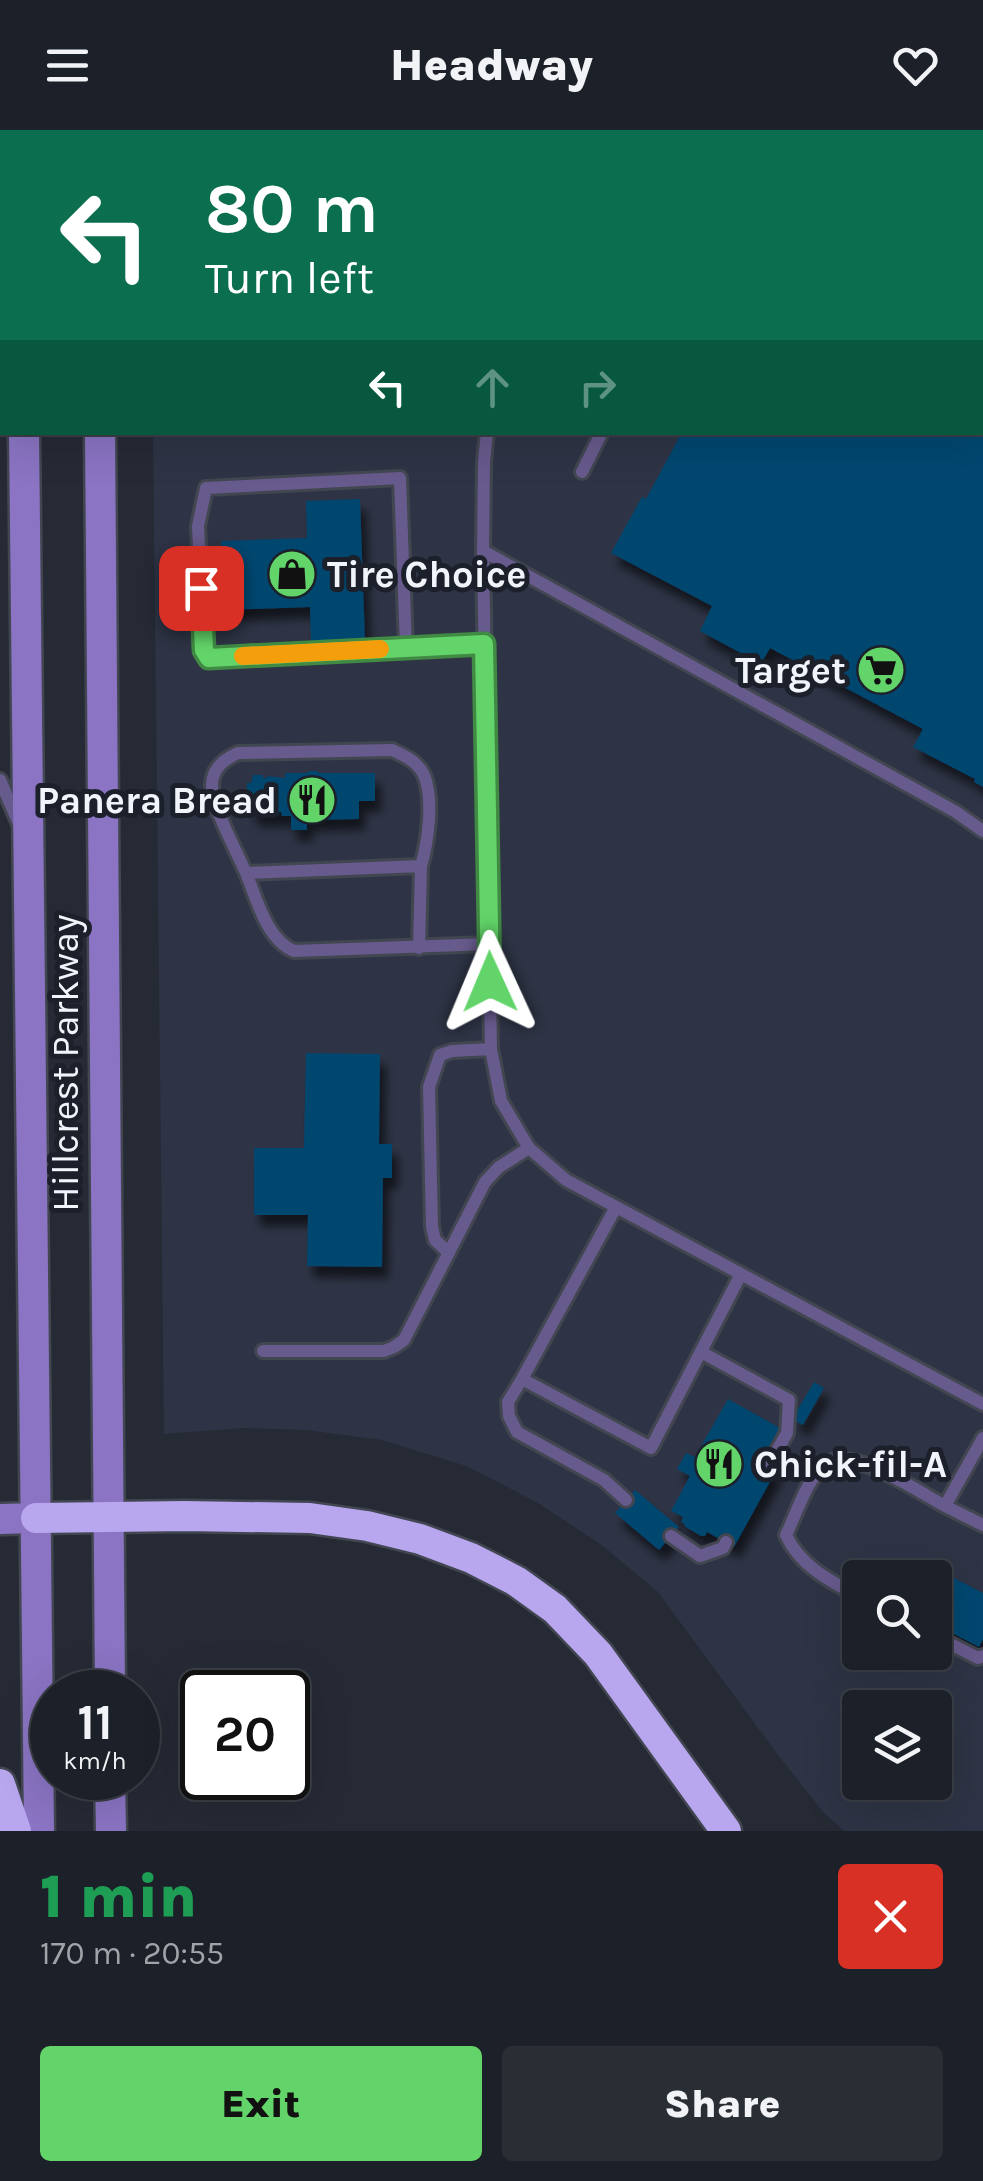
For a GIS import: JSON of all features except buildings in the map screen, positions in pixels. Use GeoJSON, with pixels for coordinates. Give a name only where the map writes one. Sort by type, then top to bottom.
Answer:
{"type":"FeatureCollection","features":[{"type":"Feature","properties":{"kind":"highway"},"geometry":{"type":"LineString","coordinates":[[36,1518],[310,1518],[420,1539],[471,1558],[516,1581],[555,1610],[598,1654],[726,1831]]}},
{"type":"Feature","properties":{"kind":"highway"},"geometry":{"type":"LineString","coordinates":[[0,1784],[16,1831]]}},
{"type":"Feature","properties":{"kind":"main road","name":"Hillcrest Parkway"},"geometry":{"type":"LineString","coordinates":[[24,435],[39,1831]]}},
{"type":"Feature","properties":{"kind":"main road","name":"Hillcrest Parkway"},"geometry":{"type":"LineString","coordinates":[[100,435],[110,1670]]}},
{"type":"Feature","properties":{"kind":"main road"},"geometry":{"type":"LineString","coordinates":[[0,1519],[36,1518]]}},
{"type":"Feature","properties":{"kind":"main road"},"geometry":{"type":"LineString","coordinates":[[110,1800],[111,1831]]}},
{"type":"Feature","properties":{"kind":"lane"},"geometry":{"type":"LineString","coordinates":[[487,435],[483,551],[491,1048],[501,1101],[528,1148],[566,1180],[983,1404]]}},
{"type":"Feature","properties":{"kind":"lane"},"geometry":{"type":"LineString","coordinates":[[582,472],[600,435]]}},
{"type":"Feature","properties":{"kind":"lane"},"geometry":{"type":"LineString","coordinates":[[406,648],[400,478],[206,488],[198,526],[204,650],[209,658],[406,648],[484,644]]}},
{"type":"Feature","properties":{"kind":"lane"},"geometry":{"type":"LineString","coordinates":[[483,551],[956,812],[983,831]]}},
{"type":"Feature","properties":{"kind":"lane"},"geometry":{"type":"LineString","coordinates":[[419,948],[420,866],[428,843],[427,793],[417,764],[392,750],[238,753],[224,758],[214,770],[214,802],[282,946],[294,951],[419,948],[489,944]]}},
{"type":"Feature","properties":{"kind":"lane"},"geometry":{"type":"LineString","coordinates":[[0,780],[29,848]]}},
{"type":"Feature","properties":{"kind":"lane"},"geometry":{"type":"LineString","coordinates":[[246,873],[420,866]]}},
{"type":"Feature","properties":{"kind":"lane"},"geometry":{"type":"LineString","coordinates":[[449,1252],[435,1240],[432,1227],[429,1087],[440,1055],[491,1048]]}},
{"type":"Feature","properties":{"kind":"lane"},"geometry":{"type":"LineString","coordinates":[[263,1350],[394,1348],[404,1340],[485,1182],[499,1167],[528,1148]]}},
{"type":"Feature","properties":{"kind":"lane"},"geometry":{"type":"LineString","coordinates":[[616,1207],[508,1402],[509,1416],[517,1432],[604,1480],[626,1500]]}},
{"type":"Feature","properties":{"kind":"lane"},"geometry":{"type":"LineString","coordinates":[[522,1378],[651,1448],[741,1274]]}},
{"type":"Feature","properties":{"kind":"lane"},"geometry":{"type":"LineString","coordinates":[[701,1352],[788,1400],[787,1433],[770,1464]]}},
{"type":"Feature","properties":{"kind":"lane"},"geometry":{"type":"LineString","coordinates":[[946,1506],[983,1438]]}},
{"type":"Feature","properties":{"kind":"lane"},"geometry":{"type":"LineString","coordinates":[[842,1586],[808,1566],[794,1553],[786,1535],[813,1478],[825,1464],[840,1457],[863,1462],[983,1525]]}},
{"type":"Feature","properties":{"kind":"lane"},"geometry":{"type":"LineString","coordinates":[[672,1536],[700,1556],[722,1548],[726,1542]]}},
{"type":"Feature","properties":{"kind":"lane"},"geometry":{"type":"LineString","coordinates":[[952,1645],[978,1658],[983,1656]]}},
{"type":"Feature","properties":{"kind":"shaded area"},"geometry":{"type":"Polygon","coordinates":[[[153,435],[983,435],[983,1831],[844,1831],[823,1812],[775,1751],[658,1592],[603,1546],[538,1503],[466,1466],[382,1440],[306,1430],[243,1428],[164,1434],[153,435]]]}},
{"type":"Feature","properties":{"kind":"slow traffic"},"geometry":{"type":"LineString","coordinates":[[243,656],[380,649]]}},
{"type":"Feature","properties":{"kind":"place","name":"Tire Choice"},"geometry":{"type":"Point","coordinates":[292,574]}},
{"type":"Feature","properties":{"kind":"place","name":"Target"},"geometry":{"type":"Point","coordinates":[881,670]}},
{"type":"Feature","properties":{"kind":"place","name":"Panera Bread"},"geometry":{"type":"Point","coordinates":[312,800]}},
{"type":"Feature","properties":{"kind":"place","name":"Chick-fil-A"},"geometry":{"type":"Point","coordinates":[719,1464]}},
{"type":"Feature","properties":{"kind":"route"},"geometry":{"type":"LineString","coordinates":[[201,588],[204,650],[209,658],[484,644],[490,982]]}}]}
